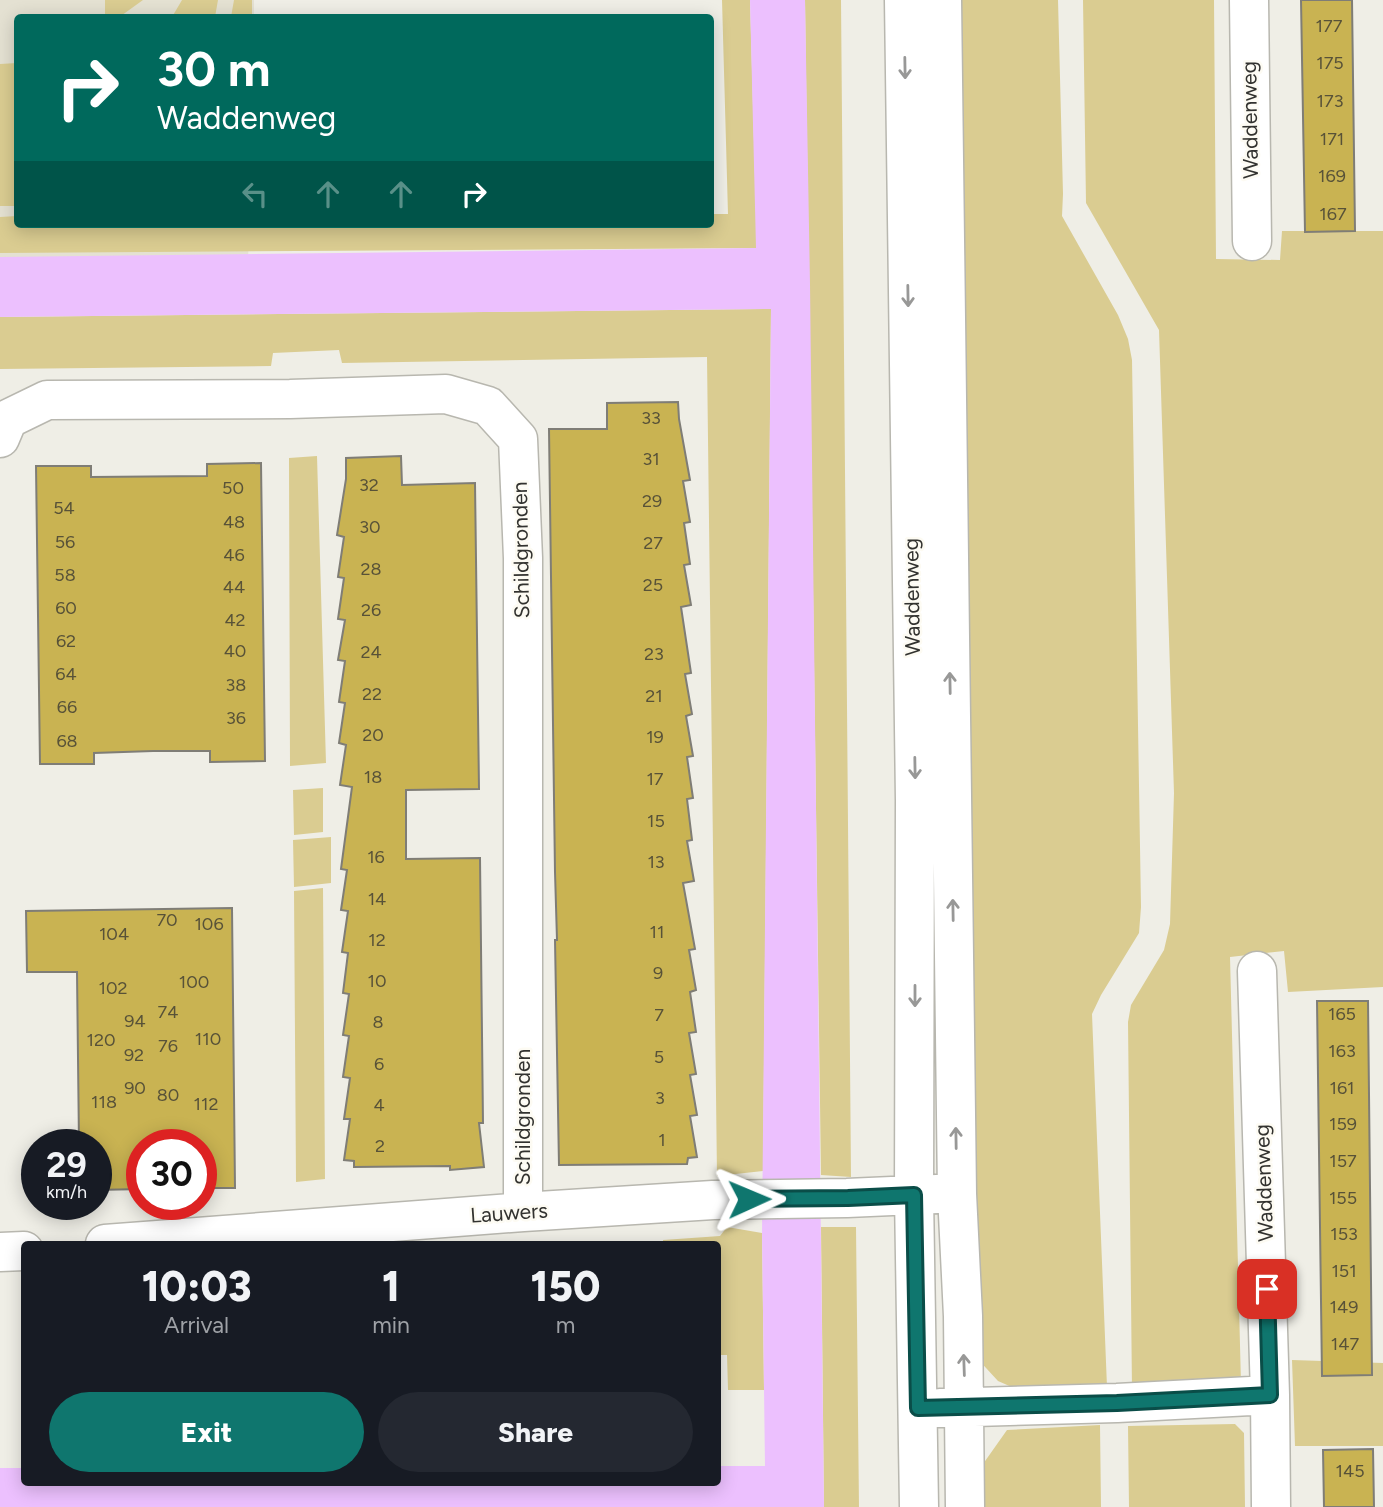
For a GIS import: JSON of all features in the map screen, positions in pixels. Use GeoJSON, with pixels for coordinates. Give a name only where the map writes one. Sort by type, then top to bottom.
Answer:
{"type":"FeatureCollection","features":[{"type":"Feature","properties":{"kind":"street","name":"Waddenweg"},"geometry":{"type":"LineString","coordinates":[[904,0],[915,800],[914,1195],[919,1507]]}},
{"type":"Feature","properties":{"kind":"street","name":"Waddenweg"},"geometry":{"type":"LineString","coordinates":[[942,0],[957,1194],[965,1408],[965,1507]]}},
{"type":"Feature","properties":{"kind":"street","name":"Waddenweg"},"geometry":{"type":"LineString","coordinates":[[1249,0],[1252,241]]}},
{"type":"Feature","properties":{"kind":"street","name":"Schildgronden"},"geometry":{"type":"LineString","coordinates":[[0,438],[8,419],[47,400],[290,399],[446,394],[488,406],[518,439],[523,558],[523,1212]]}},
{"type":"Feature","properties":{"kind":"street","name":"Waddenweg"},"geometry":{"type":"LineString","coordinates":[[1257,971],[1271,1507]]}},
{"type":"Feature","properties":{"kind":"street"},"geometry":{"type":"LineString","coordinates":[[914,1195],[957,1194]]}},
{"type":"Feature","properties":{"kind":"street","name":"Lauwers"},"geometry":{"type":"LineString","coordinates":[[144,1241],[523,1212],[724,1200],[914,1195]]}},
{"type":"Feature","properties":{"kind":"street"},"geometry":{"type":"LineString","coordinates":[[0,1252],[21,1251]]}},
{"type":"Feature","properties":{"kind":"street"},"geometry":{"type":"LineString","coordinates":[[918,1408],[1117,1403],[1270,1395]]}},
{"type":"Feature","properties":{"kind":"shaded area"},"geometry":{"type":"Polygon","coordinates":[[[0,0],[254,0],[254,14],[14,14],[14,228],[249,228],[248,264],[0,265],[0,0]]]}},
{"type":"Feature","properties":{"kind":"shaded area"},"geometry":{"type":"Polygon","coordinates":[[[105,0],[143,0],[124,14],[105,14],[105,0]]]}},
{"type":"Feature","properties":{"kind":"shaded area"},"geometry":{"type":"Polygon","coordinates":[[[182,0],[218,0],[216,14],[174,14],[182,0]]]}},
{"type":"Feature","properties":{"kind":"shaded area"},"geometry":{"type":"Polygon","coordinates":[[[234,0],[252,0],[252,14],[232,14],[234,0]]]}},
{"type":"Feature","properties":{"kind":"shaded area"},"geometry":{"type":"Polygon","coordinates":[[[722,0],[750,0],[757,248],[0,253],[0,217],[14,216],[14,228],[714,228],[714,214],[728,214],[722,0]]]}},
{"type":"Feature","properties":{"kind":"shaded area"},"geometry":{"type":"Polygon","coordinates":[[[750,0],[805,0],[824,1507],[0,1507],[0,1468],[21,1468],[21,1486],[721,1486],[721,1466],[765,1466],[762,1233],[771,309],[0,317],[0,257],[756,248],[750,0]]]}},
{"type":"Feature","properties":{"kind":"shaded area"},"geometry":{"type":"Polygon","coordinates":[[[805,0],[841,0],[851,1177],[821,1175],[805,0]]]}},
{"type":"Feature","properties":{"kind":"shaded area"},"geometry":{"type":"Polygon","coordinates":[[[959,0],[1058,0],[1062,216],[1118,315],[1128,339],[1132,360],[1141,907],[1139,933],[1092,1014],[1107,1387],[1030,1395],[998,1381],[975,1356],[959,0]]]}},
{"type":"Feature","properties":{"kind":"shaded area"},"geometry":{"type":"Polygon","coordinates":[[[1083,0],[1214,0],[1216,259],[1280,260],[1282,231],[1383,231],[1383,987],[1288,992],[1284,951],[1230,957],[1241,1384],[1132,1390],[1128,1022],[1131,1005],[1164,950],[1170,924],[1174,793],[1159,330],[1086,203],[1083,0]]]}},
{"type":"Feature","properties":{"kind":"shaded area"},"geometry":{"type":"Polygon","coordinates":[[[14,63],[14,206],[0,206],[0,64],[14,63]]]}},
{"type":"Feature","properties":{"kind":"shaded area"},"geometry":{"type":"Polygon","coordinates":[[[771,309],[763,1171],[717,1176],[707,357],[342,363],[339,350],[273,353],[271,366],[0,369],[0,317],[771,309]]]}},
{"type":"Feature","properties":{"kind":"shaded area"},"geometry":{"type":"Polygon","coordinates":[[[317,456],[326,763],[290,766],[289,458],[317,456]]]}},
{"type":"Feature","properties":{"kind":"shaded area"},"geometry":{"type":"Polygon","coordinates":[[[323,788],[323,832],[294,835],[293,790],[323,788]]]}},
{"type":"Feature","properties":{"kind":"shaded area"},"geometry":{"type":"Polygon","coordinates":[[[331,837],[331,883],[294,887],[293,840],[331,837]]]}},
{"type":"Feature","properties":{"kind":"shaded area"},"geometry":{"type":"Polygon","coordinates":[[[323,888],[325,1179],[296,1182],[294,891],[323,888]]]}},
{"type":"Feature","properties":{"kind":"shaded area"},"geometry":{"type":"Polygon","coordinates":[[[727,1227],[762,1233],[764,1390],[728,1390],[727,1355],[721,1355],[721,1241],[663,1241],[720,1236],[727,1227]]]}},
{"type":"Feature","properties":{"kind":"shaded area"},"geometry":{"type":"Polygon","coordinates":[[[821,1227],[856,1227],[859,1507],[824,1507],[821,1227]]]}},
{"type":"Feature","properties":{"kind":"shaded area"},"geometry":{"type":"Polygon","coordinates":[[[1292,1360],[1383,1363],[1383,1446],[1295,1446],[1292,1360]]]}},
{"type":"Feature","properties":{"kind":"shaded area"},"geometry":{"type":"Polygon","coordinates":[[[1235,1424],[1244,1433],[1245,1507],[1129,1507],[1128,1426],[1235,1424]]]}},
{"type":"Feature","properties":{"kind":"shaded area"},"geometry":{"type":"Polygon","coordinates":[[[1100,1425],[1101,1507],[983,1507],[983,1464],[1007,1430],[1100,1425]]]}},
{"type":"Feature","properties":{"kind":"building"},"geometry":{"type":"Polygon","coordinates":[[[1301,0],[1352,0],[1355,231],[1305,232],[1301,0]]]}},
{"type":"Feature","properties":{"kind":"building"},"geometry":{"type":"Polygon","coordinates":[[[678,402],[690,480],[683,481],[690,522],[684,523],[690,564],[684,565],[691,605],[681,607],[691,673],[685,674],[692,714],[686,716],[693,756],[687,757],[693,798],[687,799],[692,840],[687,841],[694,881],[683,883],[695,949],[689,950],[696,990],[690,992],[696,1032],[689,1033],[696,1074],[690,1075],[697,1115],[690,1116],[697,1157],[688,1158],[687,1164],[559,1165],[549,429],[607,429],[607,403],[678,402]]]}},
{"type":"Feature","properties":{"kind":"building"},"geometry":{"type":"Polygon","coordinates":[[[401,456],[402,485],[475,483],[479,789],[406,790],[406,859],[480,858],[483,1123],[479,1123],[484,1167],[450,1170],[450,1166],[354,1167],[354,1161],[344,1160],[350,1119],[344,1119],[350,1078],[343,1077],[349,1036],[343,1035],[349,994],[343,993],[348,953],[342,952],[348,911],[341,910],[347,870],[341,869],[352,787],[340,785],[346,745],[339,743],[345,703],[339,702],[345,661],[338,660],[345,620],[338,619],[344,578],[338,577],[344,537],[337,535],[346,479],[346,458],[401,456]]]}},
{"type":"Feature","properties":{"kind":"building"},"geometry":{"type":"Polygon","coordinates":[[[261,463],[265,761],[210,762],[210,751],[153,751],[94,753],[94,764],[40,764],[36,466],[91,466],[91,477],[207,476],[207,464],[261,463]]]}},
{"type":"Feature","properties":{"kind":"building"},"geometry":{"type":"Polygon","coordinates":[[[232,908],[235,1188],[217,1188],[217,1129],[126,1129],[126,1189],[112,1190],[112,1129],[79,1129],[77,972],[27,972],[26,911],[232,908]]]}},
{"type":"Feature","properties":{"kind":"building"},"geometry":{"type":"Polygon","coordinates":[[[1317,1001],[1368,1001],[1372,1375],[1322,1376],[1317,1001]]]}},
{"type":"Feature","properties":{"kind":"building"},"geometry":{"type":"Polygon","coordinates":[[[1373,1449],[1374,1507],[1324,1507],[1323,1450],[1373,1449]]]}},
{"type":"Feature","properties":{"kind":"route"},"geometry":{"type":"LineString","coordinates":[[749,1199],[914,1195],[918,1408],[1117,1403],[1270,1395],[1267,1289]]}}]}
